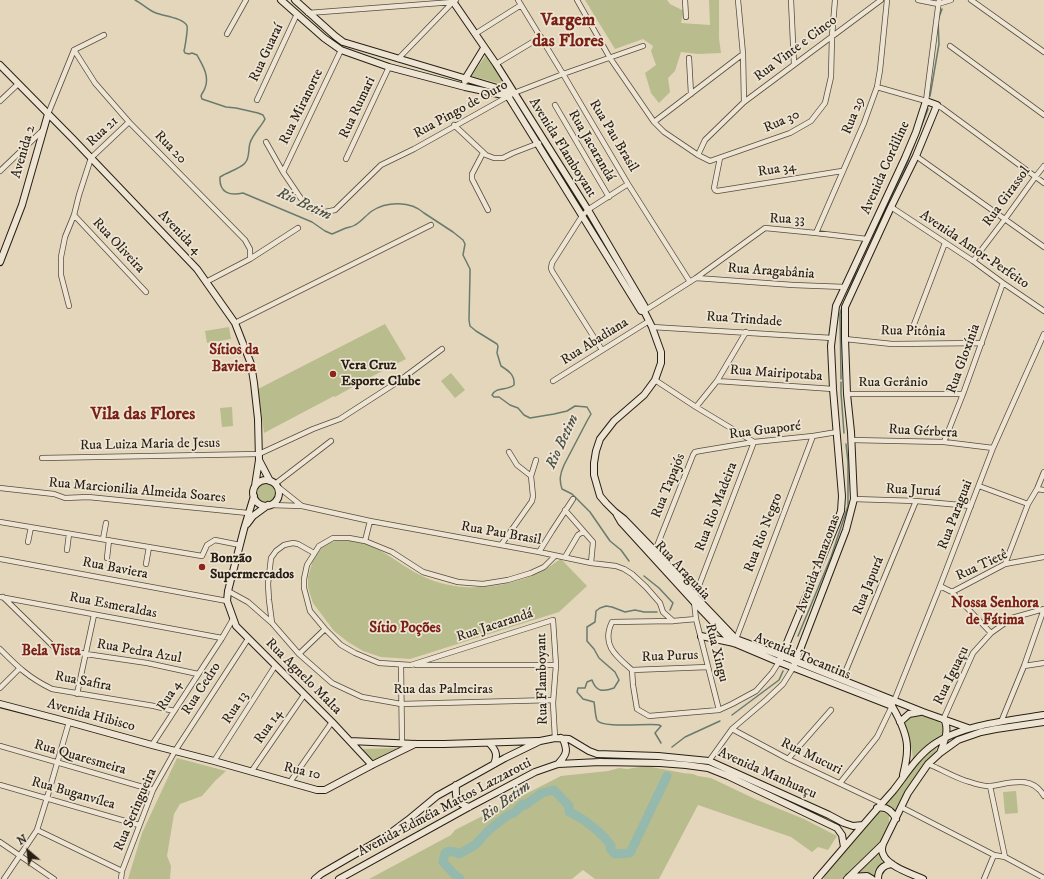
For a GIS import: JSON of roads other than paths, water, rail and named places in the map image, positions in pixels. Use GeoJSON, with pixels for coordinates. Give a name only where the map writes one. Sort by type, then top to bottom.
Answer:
{"type":"FeatureCollection","features":[{"type":"Feature","properties":{"kind":"street"},"geometry":{"type":"LineString","coordinates":[[228,34],[246,0]]}},
{"type":"Feature","properties":{"kind":"street"},"geometry":{"type":"LineString","coordinates":[[281,0],[328,41],[342,50],[389,68],[465,87],[511,95]]}},
{"type":"Feature","properties":{"kind":"street"},"geometry":{"type":"LineString","coordinates":[[295,0],[308,13],[343,42],[466,79],[511,95]]}},
{"type":"Feature","properties":{"kind":"street"},"geometry":{"type":"LineString","coordinates":[[577,0],[610,58],[654,122],[664,132],[698,155]]}},
{"type":"Feature","properties":{"kind":"street"},"geometry":{"type":"LineString","coordinates":[[685,0],[686,17]]}},
{"type":"Feature","properties":{"kind":"street"},"geometry":{"type":"LineString","coordinates":[[738,0],[743,54],[744,102]]}},
{"type":"Feature","properties":{"kind":"street"},"geometry":{"type":"LineString","coordinates":[[791,0],[794,64]]}},
{"type":"Feature","properties":{"kind":"street","name":"Rua 30"},"geometry":{"type":"LineString","coordinates":[[698,155],[710,161],[790,133],[811,122],[826,103],[831,76],[835,0]]}},
{"type":"Feature","properties":{"kind":"street","name":"Rua Vinte e Cinco"},"geometry":{"type":"LineString","coordinates":[[698,155],[705,140],[744,102],[881,0]]}},
{"type":"Feature","properties":{"kind":"street","name":"Rua 29"},"geometry":{"type":"LineString","coordinates":[[816,232],[864,123],[877,87],[887,0]]}},
{"type":"Feature","properties":{"kind":"street"},"geometry":{"type":"LineString","coordinates":[[918,0],[939,2],[951,0]]}},
{"type":"Feature","properties":{"kind":"street"},"geometry":{"type":"LineString","coordinates":[[971,0],[1044,52]]}},
{"type":"Feature","properties":{"kind":"street"},"geometry":{"type":"LineString","coordinates":[[308,13],[454,1]]}},
{"type":"Feature","properties":{"kind":"street"},"geometry":{"type":"LineString","coordinates":[[398,59],[454,1]]}},
{"type":"Feature","properties":{"kind":"street","name":"Avenida Flamboyant"},"geometry":{"type":"LineString","coordinates":[[454,1],[496,64],[537,144],[641,311],[644,312],[661,352],[661,363],[655,380],[644,395],[614,421],[600,438],[594,463]]}},
{"type":"Feature","properties":{"kind":"street"},"geometry":{"type":"LineString","coordinates":[[475,34],[519,2]]}},
{"type":"Feature","properties":{"kind":"street","name":"Rua Pau Brasil"},"geometry":{"type":"LineString","coordinates":[[519,2],[628,184],[690,282]]}},
{"type":"Feature","properties":{"kind":"street","name":"Avenida Cordiline"},"geometry":{"type":"LineString","coordinates":[[833,338],[836,306],[905,158],[916,132],[926,101],[939,2]]}},
{"type":"Feature","properties":{"kind":"street","name":"Rua Guaraí"},"geometry":{"type":"LineString","coordinates":[[257,100],[297,14]]}},
{"type":"Feature","properties":{"kind":"street"},"geometry":{"type":"LineString","coordinates":[[74,50],[104,35]]}},
{"type":"Feature","properties":{"kind":"street"},"geometry":{"type":"LineString","coordinates":[[496,64],[540,37]]}},
{"type":"Feature","properties":{"kind":"street","name":"Rua Pingo de Ouro"},"geometry":{"type":"LineString","coordinates":[[283,172],[306,206],[312,211],[325,212],[335,210],[381,165],[414,149],[454,125],[511,95],[563,74],[643,46]]}},
{"type":"Feature","properties":{"kind":"street"},"geometry":{"type":"LineString","coordinates":[[950,46],[1044,115]]}},
{"type":"Feature","properties":{"kind":"street"},"geometry":{"type":"LineString","coordinates":[[465,87],[466,79],[484,48]]}},
{"type":"Feature","properties":{"kind":"street","name":"Avenida 2"},"geometry":{"type":"LineString","coordinates":[[0,262],[22,205],[48,114],[74,50]]}},
{"type":"Feature","properties":{"kind":"street","name":"Rua 20"},"geometry":{"type":"LineString","coordinates":[[74,50],[95,83],[130,122],[245,240],[250,248],[250,259]]}},
{"type":"Feature","properties":{"kind":"street","name":"Rua Miranorte"},"geometry":{"type":"LineString","coordinates":[[283,172],[342,50]]}},
{"type":"Feature","properties":{"kind":"street"},"geometry":{"type":"LineString","coordinates":[[654,122],[743,54]]}},
{"type":"Feature","properties":{"kind":"street"},"geometry":{"type":"LineString","coordinates":[[689,58],[691,94]]}},
{"type":"Feature","properties":{"kind":"street","name":"Avenida 4"},"geometry":{"type":"LineString","coordinates":[[0,65],[198,269],[235,323],[252,367],[258,419],[259,457],[255,486]]}},
{"type":"Feature","properties":{"kind":"street","name":"Rua Rumari"},"geometry":{"type":"LineString","coordinates":[[346,159],[389,68]]}},
{"type":"Feature","properties":{"kind":"street"},"geometry":{"type":"LineString","coordinates":[[0,101],[18,84]]}},
{"type":"Feature","properties":{"kind":"street"},"geometry":{"type":"LineString","coordinates":[[877,87],[937,105],[1044,183]]}},
{"type":"Feature","properties":{"kind":"street","name":"Avenida Flamboyant"},"geometry":{"type":"LineString","coordinates":[[511,95],[544,141],[588,210],[646,307],[644,312]]}},
{"type":"Feature","properties":{"kind":"street","name":"Rua Jacarandá"},"geometry":{"type":"LineString","coordinates":[[555,105],[608,197]]}},
{"type":"Feature","properties":{"kind":"street","name":"Avenida Cordiline"},"geometry":{"type":"LineString","coordinates":[[844,339],[845,307],[916,156],[937,105]]}},
{"type":"Feature","properties":{"kind":"street","name":"Rua 21"},"geometry":{"type":"LineString","coordinates":[[91,158],[130,122]]}},
{"type":"Feature","properties":{"kind":"street"},"geometry":{"type":"LineString","coordinates":[[454,125],[483,153],[494,158],[503,158],[544,141]]}},
{"type":"Feature","properties":{"kind":"street"},"geometry":{"type":"LineString","coordinates":[[0,171],[43,130]]}},
{"type":"Feature","properties":{"kind":"street"},"geometry":{"type":"LineString","coordinates":[[266,142],[283,172]]}},
{"type":"Feature","properties":{"kind":"street"},"geometry":{"type":"LineString","coordinates":[[483,153],[472,174],[472,180],[488,210]]}},
{"type":"Feature","properties":{"kind":"street"},"geometry":{"type":"LineString","coordinates":[[916,156],[1044,247]]}},
{"type":"Feature","properties":{"kind":"street"},"geometry":{"type":"LineString","coordinates":[[69,306],[62,275],[61,257],[65,236],[74,216],[91,158]]}},
{"type":"Feature","properties":{"kind":"street","name":"Rua 34"},"geometry":{"type":"LineString","coordinates":[[720,158],[714,188],[716,191],[842,171]]}},
{"type":"Feature","properties":{"kind":"street","name":"Rua Girassol"},"geometry":{"type":"LineString","coordinates":[[973,261],[1006,219],[1044,166]]}},
{"type":"Feature","properties":{"kind":"street"},"geometry":{"type":"LineString","coordinates":[[602,350],[551,268],[552,263],[582,216],[588,210],[628,184]]}},
{"type":"Feature","properties":{"kind":"street","name":"Avenida Amor-Perfeito"},"geometry":{"type":"LineString","coordinates":[[891,207],[973,261],[1003,284],[1044,311]]}},
{"type":"Feature","properties":{"kind":"street","name":"Rua Oliveira"},"geometry":{"type":"LineString","coordinates":[[74,216],[146,292]]}},
{"type":"Feature","properties":{"kind":"street"},"geometry":{"type":"LineString","coordinates":[[235,323],[431,225]]}},
{"type":"Feature","properties":{"kind":"street"},"geometry":{"type":"LineString","coordinates":[[206,282],[250,259],[298,228]]}},
{"type":"Feature","properties":{"kind":"street","name":"Rua 33"},"geometry":{"type":"LineString","coordinates":[[644,312],[696,278],[765,228],[816,232],[867,239]]}},
{"type":"Feature","properties":{"kind":"street"},"geometry":{"type":"LineString","coordinates":[[913,328],[946,243]]}},
{"type":"Feature","properties":{"kind":"street","name":"Rua Aragabânia"},"geometry":{"type":"LineString","coordinates":[[696,278],[845,287]]}},
{"type":"Feature","properties":{"kind":"street","name":"Rua Gloxínia"},"geometry":{"type":"LineString","coordinates":[[944,442],[1003,284]]}},
{"type":"Feature","properties":{"kind":"street","name":"Rua Abadiana"},"geometry":{"type":"LineString","coordinates":[[553,381],[602,350],[650,324]]}},
{"type":"Feature","properties":{"kind":"street","name":"Rua Trindade"},"geometry":{"type":"LineString","coordinates":[[650,324],[833,338]]}},
{"type":"Feature","properties":{"kind":"street"},"geometry":{"type":"LineString","coordinates":[[696,407],[717,381],[746,332]]}},
{"type":"Feature","properties":{"kind":"street","name":"Rua Paraguai"},"geometry":{"type":"LineString","coordinates":[[840,783],[877,737],[893,704],[993,448],[1044,334]]}},
{"type":"Feature","properties":{"kind":"street"},"geometry":{"type":"LineString","coordinates":[[833,338],[844,339]]}},
{"type":"Feature","properties":{"kind":"street","name":"Avenida Amazonas"},"geometry":{"type":"LineString","coordinates":[[719,710],[756,691],[772,673],[779,662],[837,522],[842,496],[831,346],[833,338]]}},
{"type":"Feature","properties":{"kind":"street","name":"Rua Pitônia"},"geometry":{"type":"LineString","coordinates":[[844,339],[892,344],[982,343]]}},
{"type":"Feature","properties":{"kind":"street","name":"Avenida Amazonas"},"geometry":{"type":"LineString","coordinates":[[709,761],[732,729],[783,684],[794,665],[846,530],[854,499],[852,440],[847,394],[844,339]]}},
{"type":"Feature","properties":{"kind":"street"},"geometry":{"type":"LineString","coordinates":[[259,457],[313,429],[340,419],[399,381],[442,349]]}},
{"type":"Feature","properties":{"kind":"street"},"geometry":{"type":"LineString","coordinates":[[655,380],[754,442]]}},
{"type":"Feature","properties":{"kind":"street","name":"Rua Mairipotaba"},"geometry":{"type":"LineString","coordinates":[[717,381],[834,389]]}},
{"type":"Feature","properties":{"kind":"street","name":"Rua Gerânio"},"geometry":{"type":"LineString","coordinates":[[847,394],[963,394]]}},
{"type":"Feature","properties":{"kind":"street","name":"Rua Guaporé"},"geometry":{"type":"LineString","coordinates":[[695,452],[754,442],[837,432]]}},
{"type":"Feature","properties":{"kind":"street","name":"Rua Rio Negro"},"geometry":{"type":"LineString","coordinates":[[735,641],[813,436]]}},
{"type":"Feature","properties":{"kind":"street","name":"Rua Gérbera"},"geometry":{"type":"LineString","coordinates":[[852,440],[944,442],[993,448]]}},
{"type":"Feature","properties":{"kind":"street"},"geometry":{"type":"LineString","coordinates":[[274,484],[331,441]]}},
{"type":"Feature","properties":{"kind":"street","name":"Rua Rio Madeira"},"geometry":{"type":"LineString","coordinates":[[694,599],[754,442]]}},
{"type":"Feature","properties":{"kind":"street"},"geometry":{"type":"LineString","coordinates":[[509,452],[518,467],[531,476]]}},
{"type":"Feature","properties":{"kind":"street","name":"Rua Tapajós"},"geometry":{"type":"LineString","coordinates":[[655,551],[695,452]]}},
{"type":"Feature","properties":{"kind":"street","name":"Avenida 4"},"geometry":{"type":"LineString","coordinates":[[259,457],[274,484]]}},
{"type":"Feature","properties":{"kind":"street","name":"Rua Luiza Maria de Jesus"},"geometry":{"type":"LineString","coordinates":[[42,458],[259,457]]}},
{"type":"Feature","properties":{"kind":"street"},"geometry":{"type":"LineString","coordinates":[[501,545],[532,501],[531,476],[536,460]]}},
{"type":"Feature","properties":{"kind":"street","name":"Rua Araguaia"},"geometry":{"type":"LineString","coordinates":[[594,463],[594,475],[600,496],[615,512],[624,518],[655,551],[694,599]]}},
{"type":"Feature","properties":{"kind":"street"},"geometry":{"type":"LineString","coordinates":[[1005,564],[1028,504],[1044,472]]}},
{"type":"Feature","properties":{"kind":"street"},"geometry":{"type":"LineString","coordinates":[[244,529],[258,512],[274,503],[278,497],[274,484],[263,480],[255,486],[253,491],[254,496],[260,504],[269,505]]}},
{"type":"Feature","properties":{"kind":"street","name":"Rua Pau Brasil"},"geometry":{"type":"LineString","coordinates":[[274,484],[302,506]]}},
{"type":"Feature","properties":{"kind":"street"},"geometry":{"type":"LineString","coordinates":[[978,486],[1028,504]]}},
{"type":"Feature","properties":{"kind":"street","name":"Rua Marcionilia Almeida Soares"},"geometry":{"type":"LineString","coordinates":[[0,488],[54,494],[65,498],[88,497],[248,513]]}},
{"type":"Feature","properties":{"kind":"street"},"geometry":{"type":"LineString","coordinates":[[1037,488],[1044,490]]}},
{"type":"Feature","properties":{"kind":"street"},"geometry":{"type":"LineString","coordinates":[[227,601],[228,591],[248,513],[254,496]]}},
{"type":"Feature","properties":{"kind":"street"},"geometry":{"type":"LineString","coordinates":[[539,552],[573,499]]}},
{"type":"Feature","properties":{"kind":"street","name":"Rua Juruá"},"geometry":{"type":"LineString","coordinates":[[854,499],[916,501],[971,506]]}},
{"type":"Feature","properties":{"kind":"street","name":"Rua Japurá"},"geometry":{"type":"LineString","coordinates":[[842,680],[916,501]]}},
{"type":"Feature","properties":{"kind":"street","name":"Rua Pau Brasil"},"geometry":{"type":"LineString","coordinates":[[269,505],[302,506],[370,521],[591,563],[616,566],[632,574],[651,591],[660,603],[663,612],[673,621]]}},
{"type":"Feature","properties":{"kind":"street"},"geometry":{"type":"LineString","coordinates":[[565,510],[593,542],[591,563]]}},
{"type":"Feature","properties":{"kind":"street"},"geometry":{"type":"LineString","coordinates":[[248,513],[258,512]]}},
{"type":"Feature","properties":{"kind":"street","name":"Rua Araguaia"},"geometry":{"type":"LineString","coordinates":[[615,512],[621,522],[735,641]]}},
{"type":"Feature","properties":{"kind":"street"},"geometry":{"type":"LineString","coordinates":[[365,541],[370,521]]}},
{"type":"Feature","properties":{"kind":"street"},"geometry":{"type":"LineString","coordinates":[[0,522],[202,556],[207,545],[215,540],[240,545]]}},
{"type":"Feature","properties":{"kind":"street"},"geometry":{"type":"LineString","coordinates":[[103,539],[106,523]]}},
{"type":"Feature","properties":{"kind":"street"},"geometry":{"type":"LineString","coordinates":[[28,542],[31,527]]}},
{"type":"Feature","properties":{"kind":"street"},"geometry":{"type":"LineString","coordinates":[[565,557],[578,535],[581,532],[585,533]]}},
{"type":"Feature","properties":{"kind":"street"},"geometry":{"type":"LineString","coordinates":[[67,550],[69,534]]}},
{"type":"Feature","properties":{"kind":"street","name":"Rua Jacarandá"},"geometry":{"type":"LineString","coordinates":[[553,620],[411,665],[378,663],[341,645],[324,629],[310,611],[304,588],[304,579],[308,565],[314,554],[320,546],[333,538],[349,538],[365,541],[392,552],[423,572],[458,582],[483,584],[508,580],[531,573],[544,567],[555,556]]}},
{"type":"Feature","properties":{"kind":"street"},"geometry":{"type":"LineString","coordinates":[[107,558],[109,540]]}},
{"type":"Feature","properties":{"kind":"street"},"geometry":{"type":"LineString","coordinates":[[272,623],[268,584],[271,558],[276,551],[284,545],[294,543],[314,554]]}},
{"type":"Feature","properties":{"kind":"street"},"geometry":{"type":"LineString","coordinates":[[146,564],[149,547]]}},
{"type":"Feature","properties":{"kind":"street","name":"Rua Tietê"},"geometry":{"type":"LineString","coordinates":[[952,592],[1005,564],[1044,557]]}},
{"type":"Feature","properties":{"kind":"street","name":"Rua Baviera"},"geometry":{"type":"LineString","coordinates":[[0,559],[227,601]]}},
{"type":"Feature","properties":{"kind":"street"},"geometry":{"type":"LineString","coordinates":[[940,586],[952,592],[992,633]]}},
{"type":"Feature","properties":{"kind":"street","name":"Rua das Palmeiras"},"geometry":{"type":"LineString","coordinates":[[228,591],[248,602],[272,623],[299,654],[332,683],[362,697],[401,704],[553,700]]}},
{"type":"Feature","properties":{"kind":"street","name":"Rua Esmeraldas"},"geometry":{"type":"LineString","coordinates":[[1,597],[222,638]]}},
{"type":"Feature","properties":{"kind":"street","name":"Rua Pedra Azul"},"geometry":{"type":"LineString","coordinates":[[1,597],[54,647],[86,654],[147,663],[198,674]]}},
{"type":"Feature","properties":{"kind":"street","name":"Rua Xingu"},"geometry":{"type":"LineString","coordinates":[[694,599],[696,619],[719,710]]}},
{"type":"Feature","properties":{"kind":"street","name":"Rua Agnelo Malta"},"geometry":{"type":"LineString","coordinates":[[227,601],[236,626],[332,722],[372,765]]}},
{"type":"Feature","properties":{"kind":"street"},"geometry":{"type":"LineString","coordinates":[[1001,722],[1024,666],[1044,609]]}},
{"type":"Feature","properties":{"kind":"street","name":"Rua Iguaçu"},"geometry":{"type":"LineString","coordinates":[[944,720],[973,653],[992,633],[1012,618],[1044,609]]}},
{"type":"Feature","properties":{"kind":"street"},"geometry":{"type":"LineString","coordinates":[[78,694],[94,615]]}},
{"type":"Feature","properties":{"kind":"street"},"geometry":{"type":"LineString","coordinates":[[696,619],[612,622],[609,628],[608,642],[610,648],[615,654],[632,670],[637,709],[649,716],[719,710]]}},
{"type":"Feature","properties":{"kind":"street","name":"Rua 4"},"geometry":{"type":"LineString","coordinates":[[152,745],[233,620]]}},
{"type":"Feature","properties":{"kind":"street","name":"Rua Flamboyant"},"geometry":{"type":"LineString","coordinates":[[553,620],[556,665],[553,700],[558,738]]}},
{"type":"Feature","properties":{"kind":"street"},"geometry":{"type":"LineString","coordinates":[[299,654],[324,629]]}},
{"type":"Feature","properties":{"kind":"street","name":"Avenida Tocantins"},"geometry":{"type":"LineString","coordinates":[[701,636],[735,641],[782,656],[794,665],[893,704]]}},
{"type":"Feature","properties":{"kind":"street","name":"Rua Cedro"},"geometry":{"type":"LineString","coordinates":[[175,751],[248,639]]}},
{"type":"Feature","properties":{"kind":"street","name":"Avenida Tocantins"},"geometry":{"type":"LineString","coordinates":[[735,641],[779,662],[794,665],[842,680],[893,704]]}},
{"type":"Feature","properties":{"kind":"street","name":"Rua Safira"},"geometry":{"type":"LineString","coordinates":[[0,649],[19,668],[37,682],[52,689],[154,706],[174,711]]}},
{"type":"Feature","properties":{"kind":"street"},"geometry":{"type":"LineString","coordinates":[[1024,666],[1044,663]]}},
{"type":"Feature","properties":{"kind":"street"},"geometry":{"type":"LineString","coordinates":[[401,665],[402,743]]}},
{"type":"Feature","properties":{"kind":"street"},"geometry":{"type":"LineString","coordinates":[[411,665],[556,665]]}},
{"type":"Feature","properties":{"kind":"street","name":"Rua 13"},"geometry":{"type":"LineString","coordinates":[[214,761],[276,666]]}},
{"type":"Feature","properties":{"kind":"street","name":"Rua Purus"},"geometry":{"type":"LineString","coordinates":[[632,670],[708,667]]}},
{"type":"Feature","properties":{"kind":"street"},"geometry":{"type":"LineString","coordinates":[[0,688],[19,668]]}},
{"type":"Feature","properties":{"kind":"street","name":"Rua 14"},"geometry":{"type":"LineString","coordinates":[[251,772],[304,695]]}},
{"type":"Feature","properties":{"kind":"street","name":"Avenida Hibisco"},"geometry":{"type":"LineString","coordinates":[[0,704],[175,751]]}},
{"type":"Feature","properties":{"kind":"street"},"geometry":{"type":"LineString","coordinates":[[893,704],[923,712],[968,728]]}},
{"type":"Feature","properties":{"kind":"street"},"geometry":{"type":"LineString","coordinates":[[893,704],[904,734],[907,749],[903,777]]}},
{"type":"Feature","properties":{"kind":"street"},"geometry":{"type":"LineString","coordinates":[[788,759],[831,710]]}},
{"type":"Feature","properties":{"kind":"street"},"geometry":{"type":"LineString","coordinates":[[900,722],[913,712],[923,712]]}},
{"type":"Feature","properties":{"kind":"street"},"geometry":{"type":"LineString","coordinates":[[820,877],[856,832],[894,790],[916,761],[932,745],[946,737],[968,728],[1044,715]]}},
{"type":"Feature","properties":{"kind":"street"},"geometry":{"type":"LineString","coordinates":[[940,753],[946,737],[947,725],[944,720]]}},
{"type":"Feature","properties":{"kind":"street"},"geometry":{"type":"LineString","coordinates":[[4,879],[37,830],[48,798],[69,722]]}},
{"type":"Feature","properties":{"kind":"street"},"geometry":{"type":"LineString","coordinates":[[290,782],[332,722]]}},
{"type":"Feature","properties":{"kind":"street"},"geometry":{"type":"LineString","coordinates":[[923,879],[892,864],[885,858],[882,850],[883,844],[908,793],[928,764],[958,740],[981,732],[1044,722]]}},
{"type":"Feature","properties":{"kind":"street","name":"Rua Mucuri"},"geometry":{"type":"LineString","coordinates":[[732,729],[788,759],[840,783],[879,806]]}},
{"type":"Feature","properties":{"kind":"street"},"geometry":{"type":"LineString","coordinates":[[558,738],[563,739],[566,746],[566,755],[558,764]]}},
{"type":"Feature","properties":{"kind":"street","name":"Avenida Edméia Mattos Lazzarotti"},"geometry":{"type":"LineString","coordinates":[[315,879],[388,835],[437,796],[494,764],[543,740],[558,738]]}},
{"type":"Feature","properties":{"kind":"street","name":"Avenida Manhuaçu"},"geometry":{"type":"LineString","coordinates":[[558,738],[569,739],[597,754],[658,756],[685,761],[708,768],[837,828],[842,835],[844,847]]}},
{"type":"Feature","properties":{"kind":"street"},"geometry":{"type":"LineString","coordinates":[[350,741],[415,744],[489,743],[543,740]]}},
{"type":"Feature","properties":{"kind":"street"},"geometry":{"type":"LineString","coordinates":[[489,743],[497,754],[494,764]]}},
{"type":"Feature","properties":{"kind":"street","name":"Rua 10"},"geometry":{"type":"LineString","coordinates":[[175,751],[317,790],[325,790],[415,744]]}},
{"type":"Feature","properties":{"kind":"street","name":"Rua Quaresmeira"},"geometry":{"type":"LineString","coordinates":[[0,746],[153,790]]}},
{"type":"Feature","properties":{"kind":"street","name":"Rua Seringueira"},"geometry":{"type":"LineString","coordinates":[[120,879],[122,870],[153,790],[175,751]]}},
{"type":"Feature","properties":{"kind":"street","name":"Avenida Manhuaçu"},"geometry":{"type":"LineString","coordinates":[[660,763],[709,761],[844,823],[853,826],[863,825]]}},
{"type":"Feature","properties":{"kind":"street","name":"Avenida Edméia Mattos Lazzarotti"},"geometry":{"type":"LineString","coordinates":[[339,879],[535,772],[558,764],[600,762],[660,763]]}},
{"type":"Feature","properties":{"kind":"street"},"geometry":{"type":"LineString","coordinates":[[928,764],[970,782],[990,786],[1022,782],[1034,785],[1044,796]]}},
{"type":"Feature","properties":{"kind":"street","name":"Rua Buganvílea"},"geometry":{"type":"LineString","coordinates":[[0,785],[139,825]]}},
{"type":"Feature","properties":{"kind":"street"},"geometry":{"type":"LineString","coordinates":[[456,785],[455,794],[458,802],[469,807]]}},
{"type":"Feature","properties":{"kind":"street"},"geometry":{"type":"LineString","coordinates":[[990,786],[1005,857]]}},
{"type":"Feature","properties":{"kind":"street"},"geometry":{"type":"LineString","coordinates":[[879,806],[889,810],[896,818]]}},
{"type":"Feature","properties":{"kind":"street"},"geometry":{"type":"LineString","coordinates":[[901,807],[994,855],[1005,857],[1044,878]]}},
{"type":"Feature","properties":{"kind":"street"},"geometry":{"type":"LineString","coordinates":[[37,830],[122,870]]}},
{"type":"Feature","properties":{"kind":"street"},"geometry":{"type":"LineString","coordinates":[[0,842],[54,879]]}},
{"type":"Feature","properties":{"kind":"street"},"geometry":{"type":"LineString","coordinates":[[848,878],[883,844]]}},
{"type":"Feature","properties":{"kind":"street"},"geometry":{"type":"LineString","coordinates":[[984,879],[994,855]]}},
{"type":"Feature","properties":{"kind":"street"},"geometry":{"type":"LineString","coordinates":[[878,879],[878,875],[882,867],[892,864]]}},
{"type":"Feature","properties":{"kind":"street"},"geometry":{"type":"LineString","coordinates":[[848,878],[867,876],[872,879]]}},
{"type":"Feature","properties":{"kind":"waterway","name":"Rio Betim"},"geometry":{"type":"LineString","coordinates":[[135,0],[153,12],[178,19],[185,23],[187,26],[187,34],[184,51],[185,53],[197,55],[203,66],[207,79],[205,89],[201,96],[202,99],[226,107],[258,113],[263,115],[265,119],[251,140],[247,161],[240,167],[220,177],[221,187],[223,190],[234,194],[243,193],[312,222],[332,234],[354,226],[370,213],[385,205],[406,204],[419,209],[463,240],[465,244],[463,255],[470,269],[470,326],[497,344],[497,353],[501,366],[509,372],[514,379],[514,385],[508,388],[499,389],[492,395],[494,397],[499,397],[510,405],[518,408],[524,415],[530,418],[567,411],[575,406],[587,407],[591,414],[563,468],[560,483],[562,489],[572,494],[590,512],[610,541],[621,550],[629,561]]}},
{"type":"Feature","properties":{"kind":"waterway"},"geometry":{"type":"LineString","coordinates":[[930,96],[939,44],[938,20],[942,9]]}},
{"type":"Feature","properties":{"kind":"waterway"},"geometry":{"type":"LineString","coordinates":[[886,206],[904,171],[928,109]]}},
{"type":"Feature","properties":{"kind":"waterway"},"geometry":{"type":"LineString","coordinates":[[844,303],[859,264]]}},
{"type":"Feature","properties":{"kind":"waterway"},"geometry":{"type":"LineString","coordinates":[[841,379],[840,314],[842,307]]}},
{"type":"Feature","properties":{"kind":"waterway"},"geometry":{"type":"LineString","coordinates":[[841,382],[844,433]]}},
{"type":"Feature","properties":{"kind":"waterway"},"geometry":{"type":"LineString","coordinates":[[798,636],[831,557],[848,506],[848,462],[846,444]]}},
{"type":"Feature","properties":{"kind":"waterway","name":"Rio Betim"},"geometry":{"type":"LineString","coordinates":[[644,576],[659,588],[673,603],[670,610]]}},
{"type":"Feature","properties":{"kind":"waterway","name":"Rio Betim"},"geometry":{"type":"LineString","coordinates":[[657,612],[635,610],[625,612],[606,606],[596,611],[595,622],[587,627],[587,641],[599,658],[615,672],[619,680],[614,688],[606,690],[598,689],[592,680],[587,682],[585,688],[578,688],[577,692],[583,699],[594,702],[596,718],[600,723],[616,725],[659,725],[661,726],[655,733],[661,743]]}},
{"type":"Feature","properties":{"kind":"waterway"},"geometry":{"type":"LineString","coordinates":[[732,715],[779,680],[783,671]]}},
{"type":"Feature","properties":{"kind":"waterway"},"geometry":{"type":"LineString","coordinates":[[672,747],[685,737],[720,721]]}},
{"type":"Feature","properties":{"kind":"waterway","name":"Rio Betim"},"geometry":{"type":"LineString","coordinates":[[460,879],[443,862],[445,853],[452,851],[459,854],[475,845],[489,830],[508,815],[514,813],[523,804],[525,805],[542,793],[554,790],[569,806],[569,812],[599,832],[611,846],[610,848],[615,854],[630,853],[667,776]]}},
{"type":"Feature","properties":{"kind":"place","name":"Vera Cruz Esporte Clube"},"geometry":{"type":"Point","coordinates":[333,374]}},
{"type":"Feature","properties":{"kind":"place","name":"Bonzão Supermercados"},"geometry":{"type":"Point","coordinates":[202,567]}},
{"type":"Feature","properties":{"kind":"district","name":"Vargem das Flores"},"geometry":{"type":"Point","coordinates":[568,31]}},
{"type":"Feature","properties":{"kind":"district","name":"Sítios da Baviera"},"geometry":{"type":"Point","coordinates":[234,360]}},
{"type":"Feature","properties":{"kind":"district","name":"Vila das Flores"},"geometry":{"type":"Point","coordinates":[143,415]}},
{"type":"Feature","properties":{"kind":"district","name":"Nossa Senhora de Fátima"},"geometry":{"type":"Point","coordinates":[995,612]}},
{"type":"Feature","properties":{"kind":"district","name":"Sítio Poções"},"geometry":{"type":"Point","coordinates":[405,629]}},
{"type":"Feature","properties":{"kind":"district","name":"Bela Vista"},"geometry":{"type":"Point","coordinates":[51,652]}}]}
